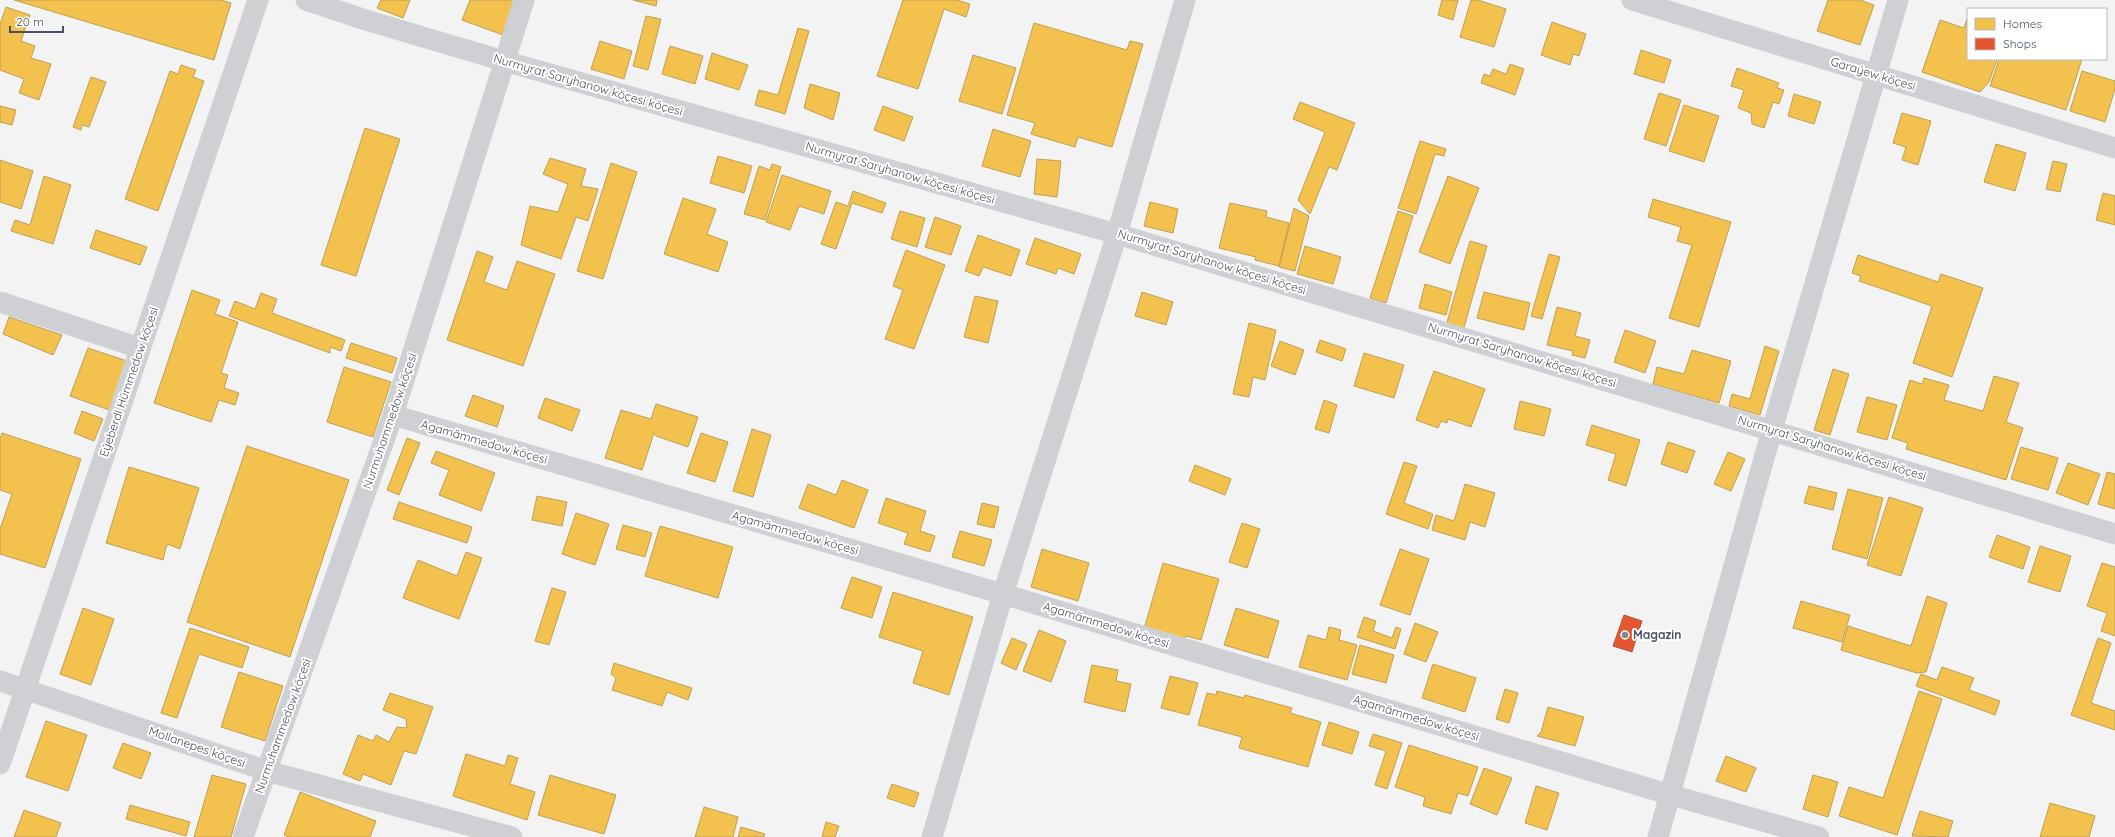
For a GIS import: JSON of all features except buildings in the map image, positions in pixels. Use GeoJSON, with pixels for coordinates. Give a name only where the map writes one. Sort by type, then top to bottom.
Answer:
{"type":"FeatureCollection","features":[{"type":"Feature","properties":{"kind":"street","name":"Eýeberdi Hümmedow köçesi"},"geometry":{"type":"LineString","coordinates":[[0,764],[24,689],[258,0]]}},
{"type":"Feature","properties":{"kind":"street","name":"Nurmyrat Saryhanow köçesi köçesi"},"geometry":{"type":"LineString","coordinates":[[306,0],[369,21],[504,61],[1117,234],[2115,534]]}},
{"type":"Feature","properties":{"kind":"street","name":"Nurmuhammedow köçesi"},"geometry":{"type":"LineString","coordinates":[[243,837],[393,415],[524,0]]}},
{"type":"Feature","properties":{"kind":"street"},"geometry":{"type":"LineString","coordinates":[[932,837],[1003,594],[1117,234],[1185,0]]}},
{"type":"Feature","properties":{"kind":"street","name":"Garaýew köçesi"},"geometry":{"type":"LineString","coordinates":[[1632,0],[2115,148]]}},
{"type":"Feature","properties":{"kind":"street"},"geometry":{"type":"LineString","coordinates":[[1658,837],[1772,430],[1898,0]]}},
{"type":"Feature","properties":{"kind":"street"},"geometry":{"type":"LineString","coordinates":[[0,302],[140,348]]}},
{"type":"Feature","properties":{"kind":"street","name":"Agamämmedow köçesi"},"geometry":{"type":"LineString","coordinates":[[393,415],[1003,594],[1671,795],[1819,837]]}},
{"type":"Feature","properties":{"kind":"street","name":"Mollanepes köçesi"},"geometry":{"type":"LineString","coordinates":[[0,681],[267,771],[512,837]]}},
{"type":"Feature","properties":{"kind":"place","name":"Magazin"},"geometry":{"type":"Point","coordinates":[1625,635]}}]}
